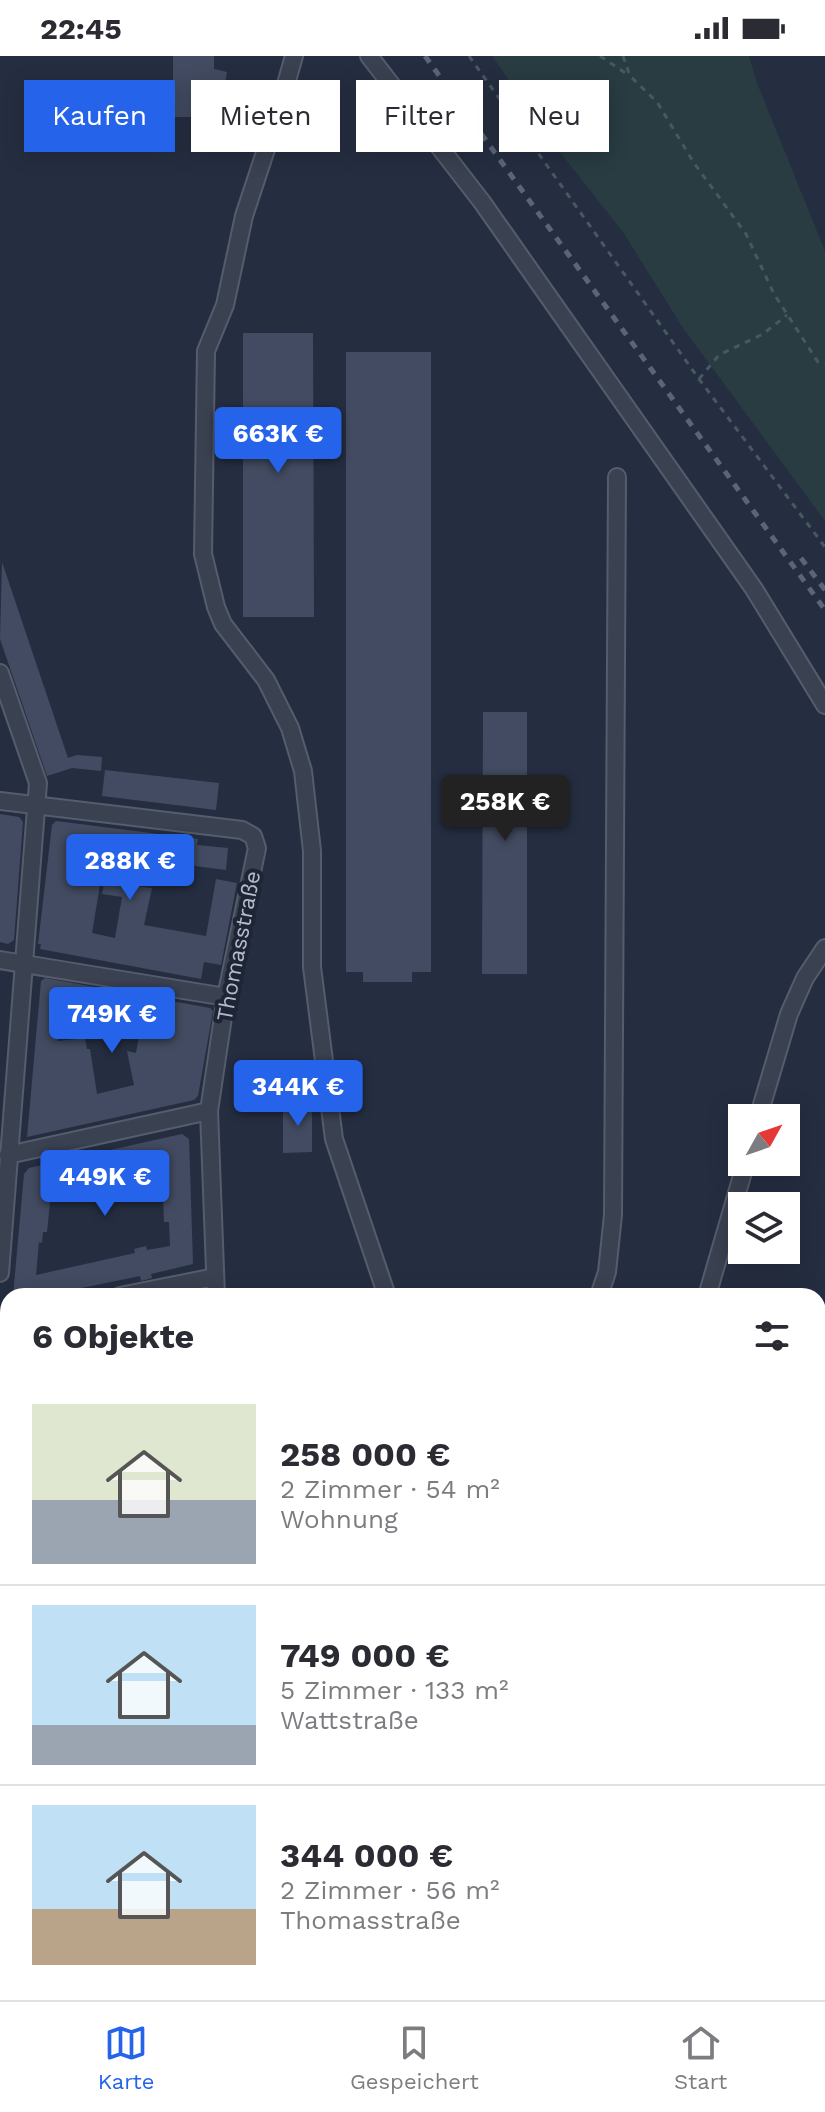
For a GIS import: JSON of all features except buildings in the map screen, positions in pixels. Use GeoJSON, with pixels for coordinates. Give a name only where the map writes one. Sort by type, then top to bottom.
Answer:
{"type":"FeatureCollection","features":[{"type":"Feature","properties":{"kind":"street"},"geometry":{"type":"LineString","coordinates":[[294,56],[244,216],[225,305],[206,351],[203,554],[223,624],[266,680],[290,728],[303,771],[312,851],[312,967],[334,1139],[384,1288]]}},
{"type":"Feature","properties":{"kind":"street"},"geometry":{"type":"LineString","coordinates":[[369,56],[501,228],[754,589],[825,705]]}},
{"type":"Feature","properties":{"kind":"street"},"geometry":{"type":"LineString","coordinates":[[602,1288],[607,1272],[613,1215],[617,477]]}},
{"type":"Feature","properties":{"kind":"street"},"geometry":{"type":"LineString","coordinates":[[0,673],[38,783],[0,1273]]}},
{"type":"Feature","properties":{"kind":"street"},"geometry":{"type":"LineString","coordinates":[[0,801],[38,806]]}},
{"type":"Feature","properties":{"kind":"street","name":"Thomasstraße"},"geometry":{"type":"LineString","coordinates":[[38,806],[242,830],[253,836],[257,848],[226,997],[209,1111],[216,1288]]}},
{"type":"Feature","properties":{"kind":"street"},"geometry":{"type":"LineString","coordinates":[[762,1104],[789,1014],[805,978],[825,948]]}},
{"type":"Feature","properties":{"kind":"street"},"geometry":{"type":"LineString","coordinates":[[0,960],[226,997]]}},
{"type":"Feature","properties":{"kind":"street"},"geometry":{"type":"LineString","coordinates":[[8,1155],[209,1111]]}},
{"type":"Feature","properties":{"kind":"street"},"geometry":{"type":"LineString","coordinates":[[709,1288],[742,1176]]}},
{"type":"Feature","properties":{"kind":"street"},"geometry":{"type":"LineString","coordinates":[[160,1288],[215,1277]]}},
{"type":"Feature","properties":{"kind":"path"},"geometry":{"type":"LineString","coordinates":[[469,56],[699,379],[825,547]]}},
{"type":"Feature","properties":{"kind":"path"},"geometry":{"type":"LineString","coordinates":[[600,56],[630,76],[657,102],[694,163],[746,234],[787,315],[818,362],[825,363]]}},
{"type":"Feature","properties":{"kind":"path"},"geometry":{"type":"LineString","coordinates":[[623,56],[630,76]]}},
{"type":"Feature","properties":{"kind":"path"},"geometry":{"type":"LineString","coordinates":[[699,379],[719,355],[763,334],[787,315]]}},
{"type":"Feature","properties":{"kind":"shaded area"},"geometry":{"type":"Polygon","coordinates":[[[492,56],[749,56],[825,251],[825,521],[683,328],[623,232],[560,152],[609,152],[609,80],[509,80],[492,56]]]}},
{"type":"Feature","properties":{"kind":"railway"},"geometry":{"type":"LineString","coordinates":[[425,56],[825,610]]}},
{"type":"Feature","properties":{"kind":"railway"},"geometry":{"type":"LineString","coordinates":[[801,558],[825,590]]}}]}
